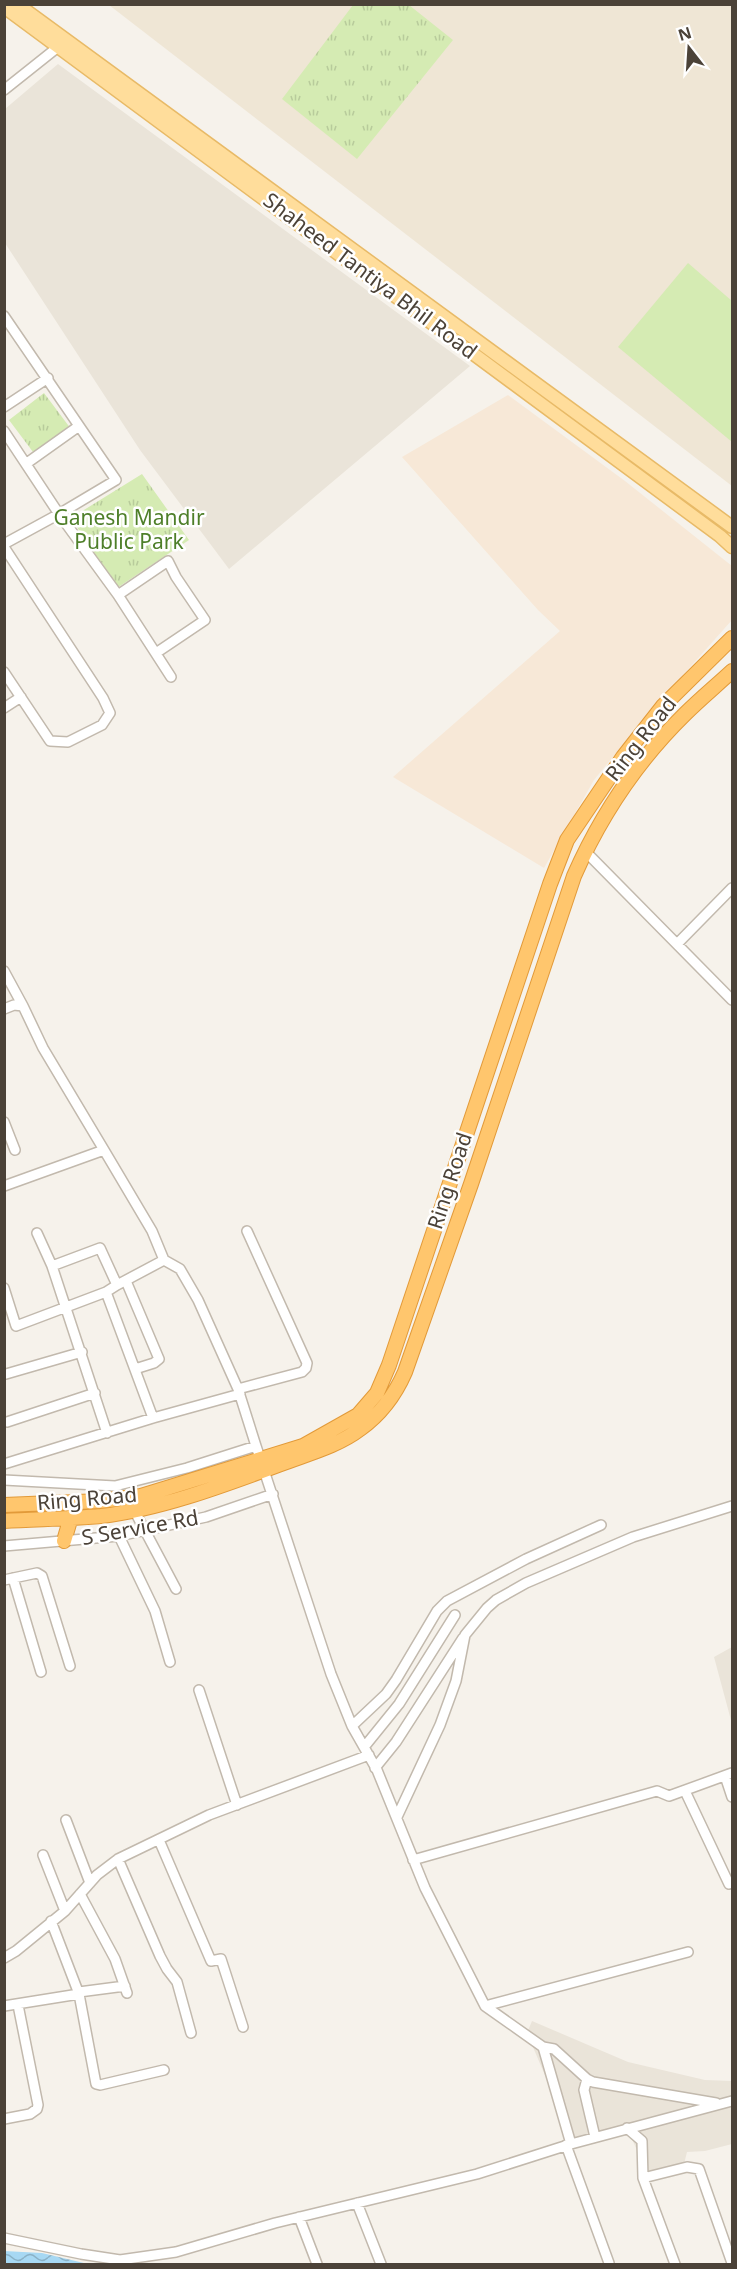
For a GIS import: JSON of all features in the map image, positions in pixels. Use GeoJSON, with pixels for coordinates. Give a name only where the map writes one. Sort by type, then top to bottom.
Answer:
{"type":"FeatureCollection","features":[{"type":"Feature","properties":{"kind":"highway","name":"Ring Road"},"geometry":{"type":"LineString","coordinates":[[4,1521],[101,1516],[134,1510],[221,1485],[336,1428],[358,1415],[377,1393],[389,1365],[535,928],[567,840],[623,757],[663,706],[732,637]]}},
{"type":"Feature","properties":{"kind":"highway","name":"Ring Road"},"geometry":{"type":"LineString","coordinates":[[4,1505],[101,1501],[141,1496],[323,1449],[359,1430],[380,1412],[396,1392],[471,1184],[574,876],[585,851],[631,776],[684,715],[732,671]]}},
{"type":"Feature","properties":{"kind":"highway"},"geometry":{"type":"LineString","coordinates":[[64,1541],[71,1517]]}},
{"type":"Feature","properties":{"kind":"main road"},"geometry":{"type":"LineString","coordinates":[[17,4],[62,44]]}},
{"type":"Feature","properties":{"kind":"main road","name":"Shaheed Tantiya Bhil Road"},"geometry":{"type":"LineString","coordinates":[[4,7],[62,44],[581,425],[732,547]]}},
{"type":"Feature","properties":{"kind":"main road"},"geometry":{"type":"LineString","coordinates":[[581,425],[732,527]]}},
{"type":"Feature","properties":{"kind":"main road"},"geometry":{"type":"LineString","coordinates":[[720,536],[732,557]]}},
{"type":"Feature","properties":{"kind":"street"},"geometry":{"type":"LineString","coordinates":[[4,90],[62,44]]}},
{"type":"Feature","properties":{"kind":"street"},"geometry":{"type":"LineString","coordinates":[[4,316],[116,480],[4,545],[103,698],[110,713],[102,725],[68,742],[50,741],[4,672]]}},
{"type":"Feature","properties":{"kind":"street"},"geometry":{"type":"LineString","coordinates":[[4,336],[14,330]]}},
{"type":"Feature","properties":{"kind":"street"},"geometry":{"type":"LineString","coordinates":[[4,407],[48,378]]}},
{"type":"Feature","properties":{"kind":"street"},"geometry":{"type":"LineString","coordinates":[[27,464],[79,426]]}},
{"type":"Feature","properties":{"kind":"street"},"geometry":{"type":"LineString","coordinates":[[4,431],[59,514],[118,595],[171,677]]}},
{"type":"Feature","properties":{"kind":"street"},"geometry":{"type":"LineString","coordinates":[[118,595],[168,561],[205,620],[156,653]]}},
{"type":"Feature","properties":{"kind":"street"},"geometry":{"type":"LineString","coordinates":[[4,708],[21,697]]}},
{"type":"Feature","properties":{"kind":"street"},"geometry":{"type":"LineString","coordinates":[[585,851],[732,1000]]}},
{"type":"Feature","properties":{"kind":"street"},"geometry":{"type":"LineString","coordinates":[[677,944],[732,888]]}},
{"type":"Feature","properties":{"kind":"street"},"geometry":{"type":"LineString","coordinates":[[4,971],[44,1048],[152,1231],[164,1260],[180,1269],[198,1300],[239,1392],[331,1674],[352,1726],[375,1768],[425,1888],[486,2006],[543,2047],[559,2053],[593,2082],[721,2104]]}},
{"type":"Feature","properties":{"kind":"street"},"geometry":{"type":"LineString","coordinates":[[4,1010],[14,1005],[23,1006]]}},
{"type":"Feature","properties":{"kind":"street"},"geometry":{"type":"LineString","coordinates":[[4,1122],[15,1150]]}},
{"type":"Feature","properties":{"kind":"street"},"geometry":{"type":"LineString","coordinates":[[4,1186],[104,1150]]}},
{"type":"Feature","properties":{"kind":"street"},"geometry":{"type":"LineString","coordinates":[[4,1464],[302,1372],[307,1363],[247,1231]]}},
{"type":"Feature","properties":{"kind":"street"},"geometry":{"type":"LineString","coordinates":[[37,1233],[52,1266],[107,1433]]}},
{"type":"Feature","properties":{"kind":"street"},"geometry":{"type":"LineString","coordinates":[[52,1266],[100,1248],[121,1283],[159,1359],[135,1369]]}},
{"type":"Feature","properties":{"kind":"street"},"geometry":{"type":"LineString","coordinates":[[4,1288],[16,1326],[106,1292],[164,1260]]}},
{"type":"Feature","properties":{"kind":"street"},"geometry":{"type":"LineString","coordinates":[[106,1292],[153,1418]]}},
{"type":"Feature","properties":{"kind":"street"},"geometry":{"type":"LineString","coordinates":[[6,1374],[82,1352]]}},
{"type":"Feature","properties":{"kind":"street"},"geometry":{"type":"LineString","coordinates":[[8,1422],[95,1393]]}},
{"type":"Feature","properties":{"kind":"street"},"geometry":{"type":"LineString","coordinates":[[4,1480],[115,1486],[256,1446]]}},
{"type":"Feature","properties":{"kind":"street","name":"S Service Rd"},"geometry":{"type":"LineString","coordinates":[[4,1546],[119,1536],[206,1517],[273,1494]]}},
{"type":"Feature","properties":{"kind":"street"},"geometry":{"type":"LineString","coordinates":[[375,1768],[396,1742],[465,1635],[496,1600],[526,1583],[633,1537],[732,1506]]}},
{"type":"Feature","properties":{"kind":"street"},"geometry":{"type":"LineString","coordinates":[[134,1510],[176,1589]]}},
{"type":"Feature","properties":{"kind":"street"},"geometry":{"type":"LineString","coordinates":[[352,1726],[386,1694],[437,1611],[447,1601],[525,1559],[601,1525]]}},
{"type":"Feature","properties":{"kind":"street"},"geometry":{"type":"LineString","coordinates":[[119,1536],[154,1611],[170,1662]]}},
{"type":"Feature","properties":{"kind":"street"},"geometry":{"type":"LineString","coordinates":[[41,1672],[9,1579],[37,1573],[42,1576],[70,1666]]}},
{"type":"Feature","properties":{"kind":"street"},"geometry":{"type":"LineString","coordinates":[[4,1958],[65,1911],[90,1883],[118,1859],[209,1815],[367,1751],[455,1615]]}},
{"type":"Feature","properties":{"kind":"street"},"geometry":{"type":"LineString","coordinates":[[397,1817],[440,1725],[456,1681],[465,1635]]}},
{"type":"Feature","properties":{"kind":"street"},"geometry":{"type":"LineString","coordinates":[[199,1690],[237,1805]]}},
{"type":"Feature","properties":{"kind":"street"},"geometry":{"type":"LineString","coordinates":[[413,1860],[657,1791],[669,1796],[729,1775],[732,1797]]}},
{"type":"Feature","properties":{"kind":"street"},"geometry":{"type":"LineString","coordinates":[[685,1791],[729,1884],[732,1882]]}},
{"type":"Feature","properties":{"kind":"street"},"geometry":{"type":"LineString","coordinates":[[66,1820],[90,1883]]}},
{"type":"Feature","properties":{"kind":"street"},"geometry":{"type":"LineString","coordinates":[[159,1840],[211,1961],[221,1959],[243,2027]]}},
{"type":"Feature","properties":{"kind":"street"},"geometry":{"type":"LineString","coordinates":[[43,1855],[65,1911]]}},
{"type":"Feature","properties":{"kind":"street"},"geometry":{"type":"LineString","coordinates":[[118,1859],[160,1956],[177,1982],[191,2033]]}},
{"type":"Feature","properties":{"kind":"street"},"geometry":{"type":"LineString","coordinates":[[4,2006],[79,1993],[126,1990],[115,1959],[80,1894]]}},
{"type":"Feature","properties":{"kind":"street"},"geometry":{"type":"LineString","coordinates":[[51,1921],[79,1993],[96,2084],[164,2070]]}},
{"type":"Feature","properties":{"kind":"street"},"geometry":{"type":"LineString","coordinates":[[486,2006],[688,1952]]}},
{"type":"Feature","properties":{"kind":"street"},"geometry":{"type":"LineString","coordinates":[[4,2119],[30,2114],[37,2109],[38,2105],[18,2005]]}},
{"type":"Feature","properties":{"kind":"street"},"geometry":{"type":"LineString","coordinates":[[543,2047],[569,2144],[609,2263]]}},
{"type":"Feature","properties":{"kind":"street"},"geometry":{"type":"LineString","coordinates":[[587,2079],[585,2090],[595,2137]]}},
{"type":"Feature","properties":{"kind":"street"},"geometry":{"type":"LineString","coordinates":[[4,2238],[120,2260],[176,2252],[299,2217],[477,2174],[569,2144],[732,2101]]}},
{"type":"Feature","properties":{"kind":"street"},"geometry":{"type":"LineString","coordinates":[[627,2128],[642,2140],[643,2178],[675,2265]]}},
{"type":"Feature","properties":{"kind":"street"},"geometry":{"type":"LineString","coordinates":[[643,2178],[687,2167],[699,2169],[732,2263]]}},
{"type":"Feature","properties":{"kind":"street"},"geometry":{"type":"LineString","coordinates":[[357,2203],[381,2265]]}},
{"type":"Feature","properties":{"kind":"street"},"geometry":{"type":"LineString","coordinates":[[299,2217],[317,2265]]}},
{"type":"Feature","properties":{"kind":"shaded area"},"geometry":{"type":"Polygon","coordinates":[[[109,5],[732,5],[732,486],[109,5]]]}},
{"type":"Feature","properties":{"kind":"shaded area"},"geometry":{"type":"Polygon","coordinates":[[[58,64],[470,366],[229,569],[140,450],[5,243],[5,109],[58,64]]]}},
{"type":"Feature","properties":{"kind":"shaded area"},"geometry":{"type":"Polygon","coordinates":[[[508,395],[625,481],[732,566],[732,620],[643,720],[594,780],[544,868],[393,777],[560,631],[538,610],[402,457],[508,395]]]}},
{"type":"Feature","properties":{"kind":"shaded area"},"geometry":{"type":"Polygon","coordinates":[[[732,1647],[732,1724],[714,1657],[732,1647]]]}},
{"type":"Feature","properties":{"kind":"shaded area"},"geometry":{"type":"Polygon","coordinates":[[[532,2021],[628,2062],[705,2080],[732,2081],[732,2144],[705,2151],[687,2152],[684,2164],[649,2177],[627,2128],[572,2139],[527,2033],[532,2021]]]}},
{"type":"Feature","properties":{"kind":"green space"},"geometry":{"type":"Polygon","coordinates":[[[353,5],[409,5],[453,40],[357,159],[282,99],[353,5]]]}},
{"type":"Feature","properties":{"kind":"green space"},"geometry":{"type":"Polygon","coordinates":[[[688,263],[732,301],[732,442],[618,347],[688,263]]]}},
{"type":"Feature","properties":{"kind":"green space"},"geometry":{"type":"Polygon","coordinates":[[[44,393],[71,429],[36,456],[9,420],[44,393]]]}},
{"type":"Feature","properties":{"kind":"green space","name":"Ganesh Mandir Public Park"},"geometry":{"type":"Polygon","coordinates":[[[142,474],[189,540],[117,588],[71,518],[142,474]]]}},
{"type":"Feature","properties":{"kind":"water"},"geometry":{"type":"Polygon","coordinates":[[[4,2251],[42,2253],[88,2264],[5,2264],[4,2251]]]}}]}
